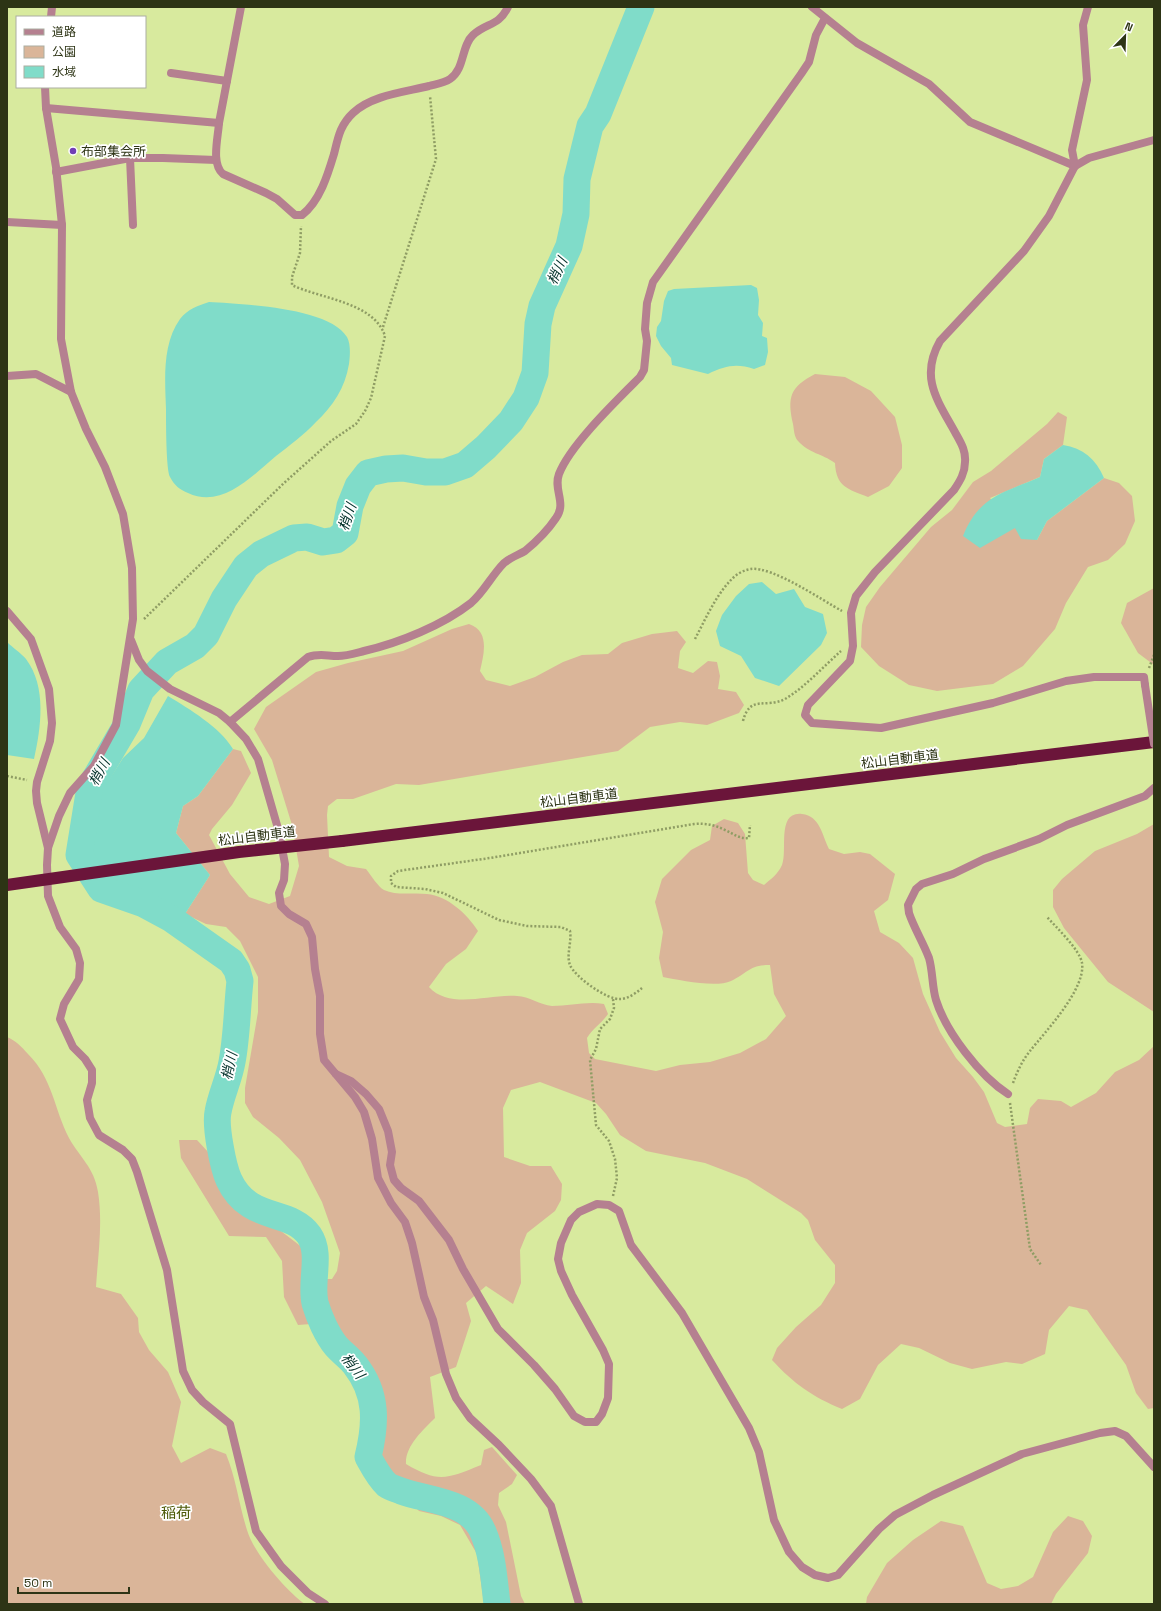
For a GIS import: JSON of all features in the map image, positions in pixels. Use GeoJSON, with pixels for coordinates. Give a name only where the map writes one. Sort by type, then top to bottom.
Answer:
{"type":"FeatureCollection","features":[{"type":"Feature","properties":{"kind":"highway","name":"松山自動車道"},"geometry":{"type":"LineString","coordinates":[[7,885],[239,852],[342,841],[1154,743]]}},
{"type":"Feature","properties":{"kind":"street"},"geometry":{"type":"LineString","coordinates":[[241,7],[219,123],[216,160],[218,170],[223,174],[272,196],[295,215],[302,215],[317,196],[325,181],[343,124],[353,113],[365,104],[382,98],[448,81],[454,77],[472,36],[499,20],[508,7]]}},
{"type":"Feature","properties":{"kind":"street"},"geometry":{"type":"LineString","coordinates":[[812,7],[862,46],[929,84],[970,122],[1075,166]]}},
{"type":"Feature","properties":{"kind":"street"},"geometry":{"type":"LineString","coordinates":[[1075,166],[1072,150],[1087,80],[1083,25],[1088,7]]}},
{"type":"Feature","properties":{"kind":"street"},"geometry":{"type":"LineString","coordinates":[[230,722],[308,657],[317,654],[338,656],[365,651],[414,635],[437,624],[472,602],[505,563],[525,551],[544,533],[556,518],[561,507],[557,483],[565,463],[605,414],[640,377],[644,370],[647,342],[645,329],[647,303],[653,282],[809,62],[816,36],[826,18]]}},
{"type":"Feature","properties":{"kind":"street"},"geometry":{"type":"LineString","coordinates":[[171,73],[227,81]]}},
{"type":"Feature","properties":{"kind":"street"},"geometry":{"type":"LineString","coordinates":[[46,88],[46,108],[56,172],[62,225],[61,339],[71,392],[86,429],[105,467],[123,514],[132,568],[132,630],[116,725],[112,735],[90,772],[70,793],[59,816],[48,848],[48,896],[60,928],[76,950],[80,963],[79,979],[64,1004],[60,1019],[73,1047],[85,1059],[92,1070],[92,1083],[86,1100],[90,1118],[99,1135],[124,1150],[132,1159],[167,1270],[183,1371],[192,1390],[203,1402],[230,1424],[256,1531],[282,1566],[308,1593],[325,1604]]}},
{"type":"Feature","properties":{"kind":"street"},"geometry":{"type":"LineString","coordinates":[[46,108],[219,123]]}},
{"type":"Feature","properties":{"kind":"street"},"geometry":{"type":"LineString","coordinates":[[1154,140],[1089,158],[1075,166],[1049,216],[1029,245],[956,322],[940,341],[932,354],[930,380],[935,395],[964,450],[966,463],[963,476],[954,490],[876,572],[856,596],[851,613],[853,646],[850,661],[808,705],[805,715],[812,723],[881,728],[993,703],[1066,681],[1094,677],[1144,677],[1154,743]]}},
{"type":"Feature","properties":{"kind":"street"},"geometry":{"type":"LineString","coordinates":[[56,172],[130,158],[216,160]]}},
{"type":"Feature","properties":{"kind":"street"},"geometry":{"type":"LineString","coordinates":[[130,158],[132,225]]}},
{"type":"Feature","properties":{"kind":"street"},"geometry":{"type":"LineString","coordinates":[[7,222],[62,225]]}},
{"type":"Feature","properties":{"kind":"street"},"geometry":{"type":"LineString","coordinates":[[7,376],[36,374],[71,392]]}},
{"type":"Feature","properties":{"kind":"street"},"geometry":{"type":"LineString","coordinates":[[7,611],[30,639],[49,689],[52,723],[50,741],[37,782],[37,803],[48,848]]}},
{"type":"Feature","properties":{"kind":"street"},"geometry":{"type":"LineString","coordinates":[[131,639],[140,660],[156,679],[170,689],[219,713],[246,739],[258,759],[279,832],[285,864],[284,880],[279,893],[281,906],[289,914],[306,924],[312,937],[314,969],[320,996],[320,1034],[324,1060],[355,1097],[364,1112],[372,1139],[378,1178],[407,1229],[446,1374],[456,1398],[470,1418],[504,1450],[531,1479],[551,1506],[579,1604]]}},
{"type":"Feature","properties":{"kind":"street"},"geometry":{"type":"LineString","coordinates":[[1008,1094],[979,1068],[955,1039],[941,1014],[936,998],[929,959],[909,913],[908,905],[912,896],[922,884],[953,874],[984,859],[1039,839],[1068,824],[1145,796],[1154,788]]}},
{"type":"Feature","properties":{"kind":"street"},"geometry":{"type":"LineString","coordinates":[[336,1074],[351,1081],[366,1094],[379,1110],[388,1131],[392,1152],[390,1165],[394,1180],[401,1188],[419,1201],[449,1240],[462,1269],[498,1329],[555,1389],[574,1416],[585,1422],[596,1422],[602,1414],[608,1398],[609,1364],[603,1350],[572,1295],[561,1271],[558,1259],[561,1243],[571,1220],[587,1207],[597,1204],[609,1205],[619,1211],[631,1245],[682,1313],[749,1428],[759,1452],[774,1520],[790,1552],[802,1566],[815,1575],[828,1578],[838,1575],[879,1528],[895,1515],[933,1495],[1022,1454],[1100,1433],[1115,1431],[1126,1436],[1154,1467]]}},
{"type":"Feature","properties":{"kind":"path"},"geometry":{"type":"LineString","coordinates":[[132,630],[284,483],[331,441],[356,424],[365,411],[371,398],[385,336],[383,327],[436,159],[429,86]]}},
{"type":"Feature","properties":{"kind":"path"},"geometry":{"type":"LineString","coordinates":[[302,215],[300,252],[292,277],[292,285],[362,310],[372,316],[383,327]]}},
{"type":"Feature","properties":{"kind":"path"},"geometry":{"type":"LineString","coordinates":[[695,639],[730,581],[741,572],[751,569],[765,571],[809,592],[842,612],[851,613]]}},
{"type":"Feature","properties":{"kind":"path"},"geometry":{"type":"LineString","coordinates":[[743,720],[745,711],[751,705],[783,700],[793,693],[842,650],[853,636]]}},
{"type":"Feature","properties":{"kind":"path"},"geometry":{"type":"LineString","coordinates":[[7,776],[37,782]]}},
{"type":"Feature","properties":{"kind":"path"},"geometry":{"type":"LineString","coordinates":[[642,988],[630,997],[613,999],[602,994],[579,976],[570,965],[569,957],[572,940],[570,931],[561,927],[527,926],[499,920],[443,893],[425,889],[396,887],[390,883],[391,876],[398,871],[490,858],[694,824],[706,823],[725,829],[743,839],[749,838],[750,825]]}},
{"type":"Feature","properties":{"kind":"path"},"geometry":{"type":"LineString","coordinates":[[1040,1265],[1030,1249],[1022,1184],[1008,1094],[1019,1066],[1064,1008],[1082,974],[1082,962],[1074,949],[1047,917]]}},
{"type":"Feature","properties":{"kind":"path"},"geometry":{"type":"LineString","coordinates":[[609,1205],[615,1189],[617,1178],[615,1160],[609,1141],[596,1125],[590,1060],[596,1050],[600,1029],[610,1019],[614,1008],[613,999]]}},
{"type":"Feature","properties":{"kind":"green space"},"geometry":{"type":"Polygon","coordinates":[[[815,374],[845,377],[871,391],[895,417],[902,445],[902,468],[889,486],[868,497],[849,489],[844,486],[838,477],[835,463],[807,449],[797,439],[794,433],[790,407],[792,394],[795,388],[815,374]]]}},
{"type":"Feature","properties":{"kind":"green space"},"geometry":{"type":"Polygon","coordinates":[[[1058,412],[1067,417],[1063,445],[1044,459],[1040,477],[990,498],[1016,528],[1037,540],[1047,521],[1104,478],[1119,483],[1132,496],[1135,521],[1125,544],[1108,560],[1088,567],[1066,603],[1055,629],[1023,666],[993,684],[937,691],[909,685],[879,666],[861,647],[862,625],[866,607],[880,587],[931,527],[952,510],[973,482],[991,471],[1047,424],[1058,412]]]}},
{"type":"Feature","properties":{"kind":"green space"},"geometry":{"type":"Polygon","coordinates":[[[1154,588],[1154,665],[1138,653],[1121,623],[1127,603],[1154,588]]]}},
{"type":"Feature","properties":{"kind":"green space"},"geometry":{"type":"Polygon","coordinates":[[[469,624],[476,627],[483,637],[484,651],[480,671],[486,680],[510,686],[535,677],[563,662],[582,655],[608,654],[622,643],[652,634],[677,631],[686,642],[680,651],[678,668],[693,673],[708,661],[717,662],[720,676],[718,689],[736,692],[744,705],[739,713],[707,725],[680,722],[650,727],[618,751],[419,785],[396,784],[353,799],[337,799],[328,806],[329,857],[347,866],[366,869],[377,884],[389,892],[427,894],[442,898],[463,912],[478,931],[466,949],[446,964],[429,987],[438,994],[448,998],[470,999],[521,996],[552,1006],[591,1003],[604,1004],[608,1014],[587,1038],[589,1053],[595,1059],[656,1071],[680,1065],[710,1062],[740,1053],[766,1039],[786,1016],[774,994],[770,965],[757,966],[731,981],[716,984],[697,983],[663,977],[659,958],[663,932],[655,902],[662,879],[691,850],[710,840],[712,826],[724,819],[738,823],[745,834],[748,873],[753,880],[764,885],[776,874],[782,865],[784,859],[784,833],[789,819],[794,815],[802,814],[813,818],[820,827],[829,849],[844,854],[860,852],[870,854],[895,874],[888,900],[874,911],[880,932],[899,943],[913,958],[923,994],[940,1032],[956,1058],[984,1092],[997,1123],[1005,1127],[1027,1124],[1030,1108],[1038,1099],[1061,1101],[1071,1107],[1096,1093],[1115,1072],[1139,1060],[1154,1046],[1154,1408],[1148,1409],[1136,1393],[1126,1365],[1087,1310],[1069,1306],[1049,1330],[1045,1354],[1022,1364],[1006,1362],[972,1369],[950,1363],[919,1348],[901,1344],[878,1365],[860,1399],[842,1409],[813,1395],[796,1383],[772,1360],[777,1348],[796,1327],[821,1305],[835,1283],[835,1265],[815,1240],[808,1220],[801,1213],[747,1179],[705,1163],[646,1151],[620,1135],[606,1114],[596,1103],[540,1082],[511,1090],[503,1108],[504,1157],[530,1166],[551,1166],[562,1184],[561,1200],[555,1211],[527,1233],[520,1250],[521,1283],[513,1304],[486,1286],[466,1303],[471,1321],[456,1367],[430,1377],[435,1418],[420,1433],[408,1451],[406,1457],[406,1464],[417,1470],[426,1474],[443,1477],[451,1476],[481,1465],[484,1450],[492,1447],[517,1475],[512,1484],[499,1493],[498,1505],[506,1522],[521,1596],[525,1604],[484,1604],[477,1554],[460,1525],[441,1516],[419,1511],[370,1461],[368,1413],[362,1390],[346,1360],[337,1332],[324,1323],[298,1325],[284,1297],[282,1261],[266,1237],[229,1236],[181,1158],[179,1140],[197,1140],[210,1154],[228,1188],[232,1201],[241,1209],[264,1218],[303,1248],[308,1267],[314,1276],[322,1279],[332,1279],[337,1271],[340,1253],[322,1202],[300,1160],[279,1138],[253,1117],[245,1103],[245,1088],[258,1012],[258,977],[240,941],[226,927],[206,924],[185,914],[210,875],[176,833],[183,806],[198,796],[233,749],[241,751],[251,773],[232,805],[212,829],[209,835],[230,874],[249,897],[269,904],[290,896],[299,866],[292,825],[272,760],[254,729],[266,707],[316,672],[348,663],[403,651],[452,629],[469,624]]]}},
{"type":"Feature","properties":{"kind":"green space"},"geometry":{"type":"Polygon","coordinates":[[[1154,824],[1154,1012],[1108,982],[1064,928],[1053,907],[1053,890],[1062,879],[1095,851],[1137,834],[1154,824]]]}},
{"type":"Feature","properties":{"kind":"green space"},"geometry":{"type":"Polygon","coordinates":[[[7,1037],[16,1042],[23,1049],[43,1074],[69,1138],[90,1169],[96,1183],[100,1215],[100,1239],[96,1287],[121,1294],[138,1318],[139,1332],[149,1350],[168,1372],[181,1402],[172,1446],[181,1463],[210,1448],[226,1454],[250,1539],[263,1560],[280,1581],[305,1604],[7,1604],[7,1037]]]}},
{"type":"Feature","properties":{"kind":"green space"},"geometry":{"type":"Polygon","coordinates":[[[1068,1516],[1083,1521],[1092,1536],[1088,1553],[1056,1594],[1051,1604],[866,1604],[867,1597],[887,1563],[913,1540],[941,1521],[963,1526],[987,1583],[1001,1589],[1018,1586],[1033,1577],[1053,1532],[1068,1516]]]}},
{"type":"Feature","properties":{"kind":"water"},"geometry":{"type":"Polygon","coordinates":[[[751,285],[757,288],[759,300],[758,315],[763,323],[762,336],[767,338],[768,352],[765,365],[754,369],[742,366],[731,366],[708,374],[672,365],[671,358],[661,346],[656,336],[657,327],[661,321],[664,301],[668,291],[674,289],[751,285]]]}},
{"type":"Feature","properties":{"kind":"water"},"geometry":{"type":"Polygon","coordinates":[[[209,302],[283,309],[304,313],[322,319],[337,327],[347,337],[350,354],[345,381],[333,403],[302,436],[247,481],[236,488],[224,494],[213,497],[201,497],[180,489],[175,485],[170,477],[166,445],[165,374],[167,351],[170,340],[180,319],[190,310],[209,302]]]}},
{"type":"Feature","properties":{"kind":"water"},"geometry":{"type":"Polygon","coordinates":[[[1063,445],[1070,446],[1083,452],[1093,460],[1104,478],[1047,521],[1037,540],[1021,539],[1015,528],[980,548],[963,536],[969,523],[985,504],[1004,492],[1040,477],[1044,459],[1063,445]]]}},
{"type":"Feature","properties":{"kind":"water"},"geometry":{"type":"Polygon","coordinates":[[[762,582],[776,594],[794,589],[805,607],[823,614],[827,633],[821,645],[779,686],[755,678],[741,656],[720,646],[716,631],[722,615],[736,596],[749,584],[762,582]]]}},
{"type":"Feature","properties":{"kind":"water"},"geometry":{"type":"Polygon","coordinates":[[[7,642],[26,659],[33,670],[40,695],[39,734],[34,759],[7,755],[7,642]]]}},
{"type":"Feature","properties":{"kind":"water"},"geometry":{"type":"Polygon","coordinates":[[[168,696],[212,726],[233,749],[198,796],[183,806],[176,833],[210,875],[185,914],[146,894],[115,884],[92,858],[95,813],[102,791],[123,758],[144,738],[168,696]]]}},
{"type":"Feature","properties":{"kind":"waterway","name":"梢川"},"geometry":{"type":"LineString","coordinates":[[497,1604],[493,1568],[489,1550],[483,1532],[477,1522],[469,1514],[459,1508],[389,1486],[384,1482],[368,1457],[373,1433],[373,1410],[371,1398],[368,1387],[362,1376],[353,1362],[338,1349],[333,1342],[326,1331],[319,1314],[314,1295],[315,1251],[313,1242],[309,1235],[301,1227],[291,1221],[258,1209],[247,1203],[237,1194],[229,1180],[224,1166],[220,1146],[217,1118],[234,1052],[240,981],[237,970],[231,961],[170,918],[144,904],[101,889],[79,855],[90,787],[127,724],[141,690],[167,662],[195,646],[206,635],[224,599],[246,566],[261,554],[294,538],[307,537],[323,542],[336,540],[345,533],[350,506],[358,486],[368,473],[386,469],[403,468],[426,472],[445,472],[465,465],[486,447],[511,421],[526,398],[535,373],[538,324],[542,306],[569,246],[576,214],[577,179],[590,126],[598,114],[641,7]]}},
{"type":"Feature","properties":{"kind":"place","name":"布部集会所"},"geometry":{"type":"Point","coordinates":[73,151]}},
{"type":"Feature","properties":{"kind":"district","name":"稲荷"},"geometry":{"type":"Point","coordinates":[176,1512]}}]}
